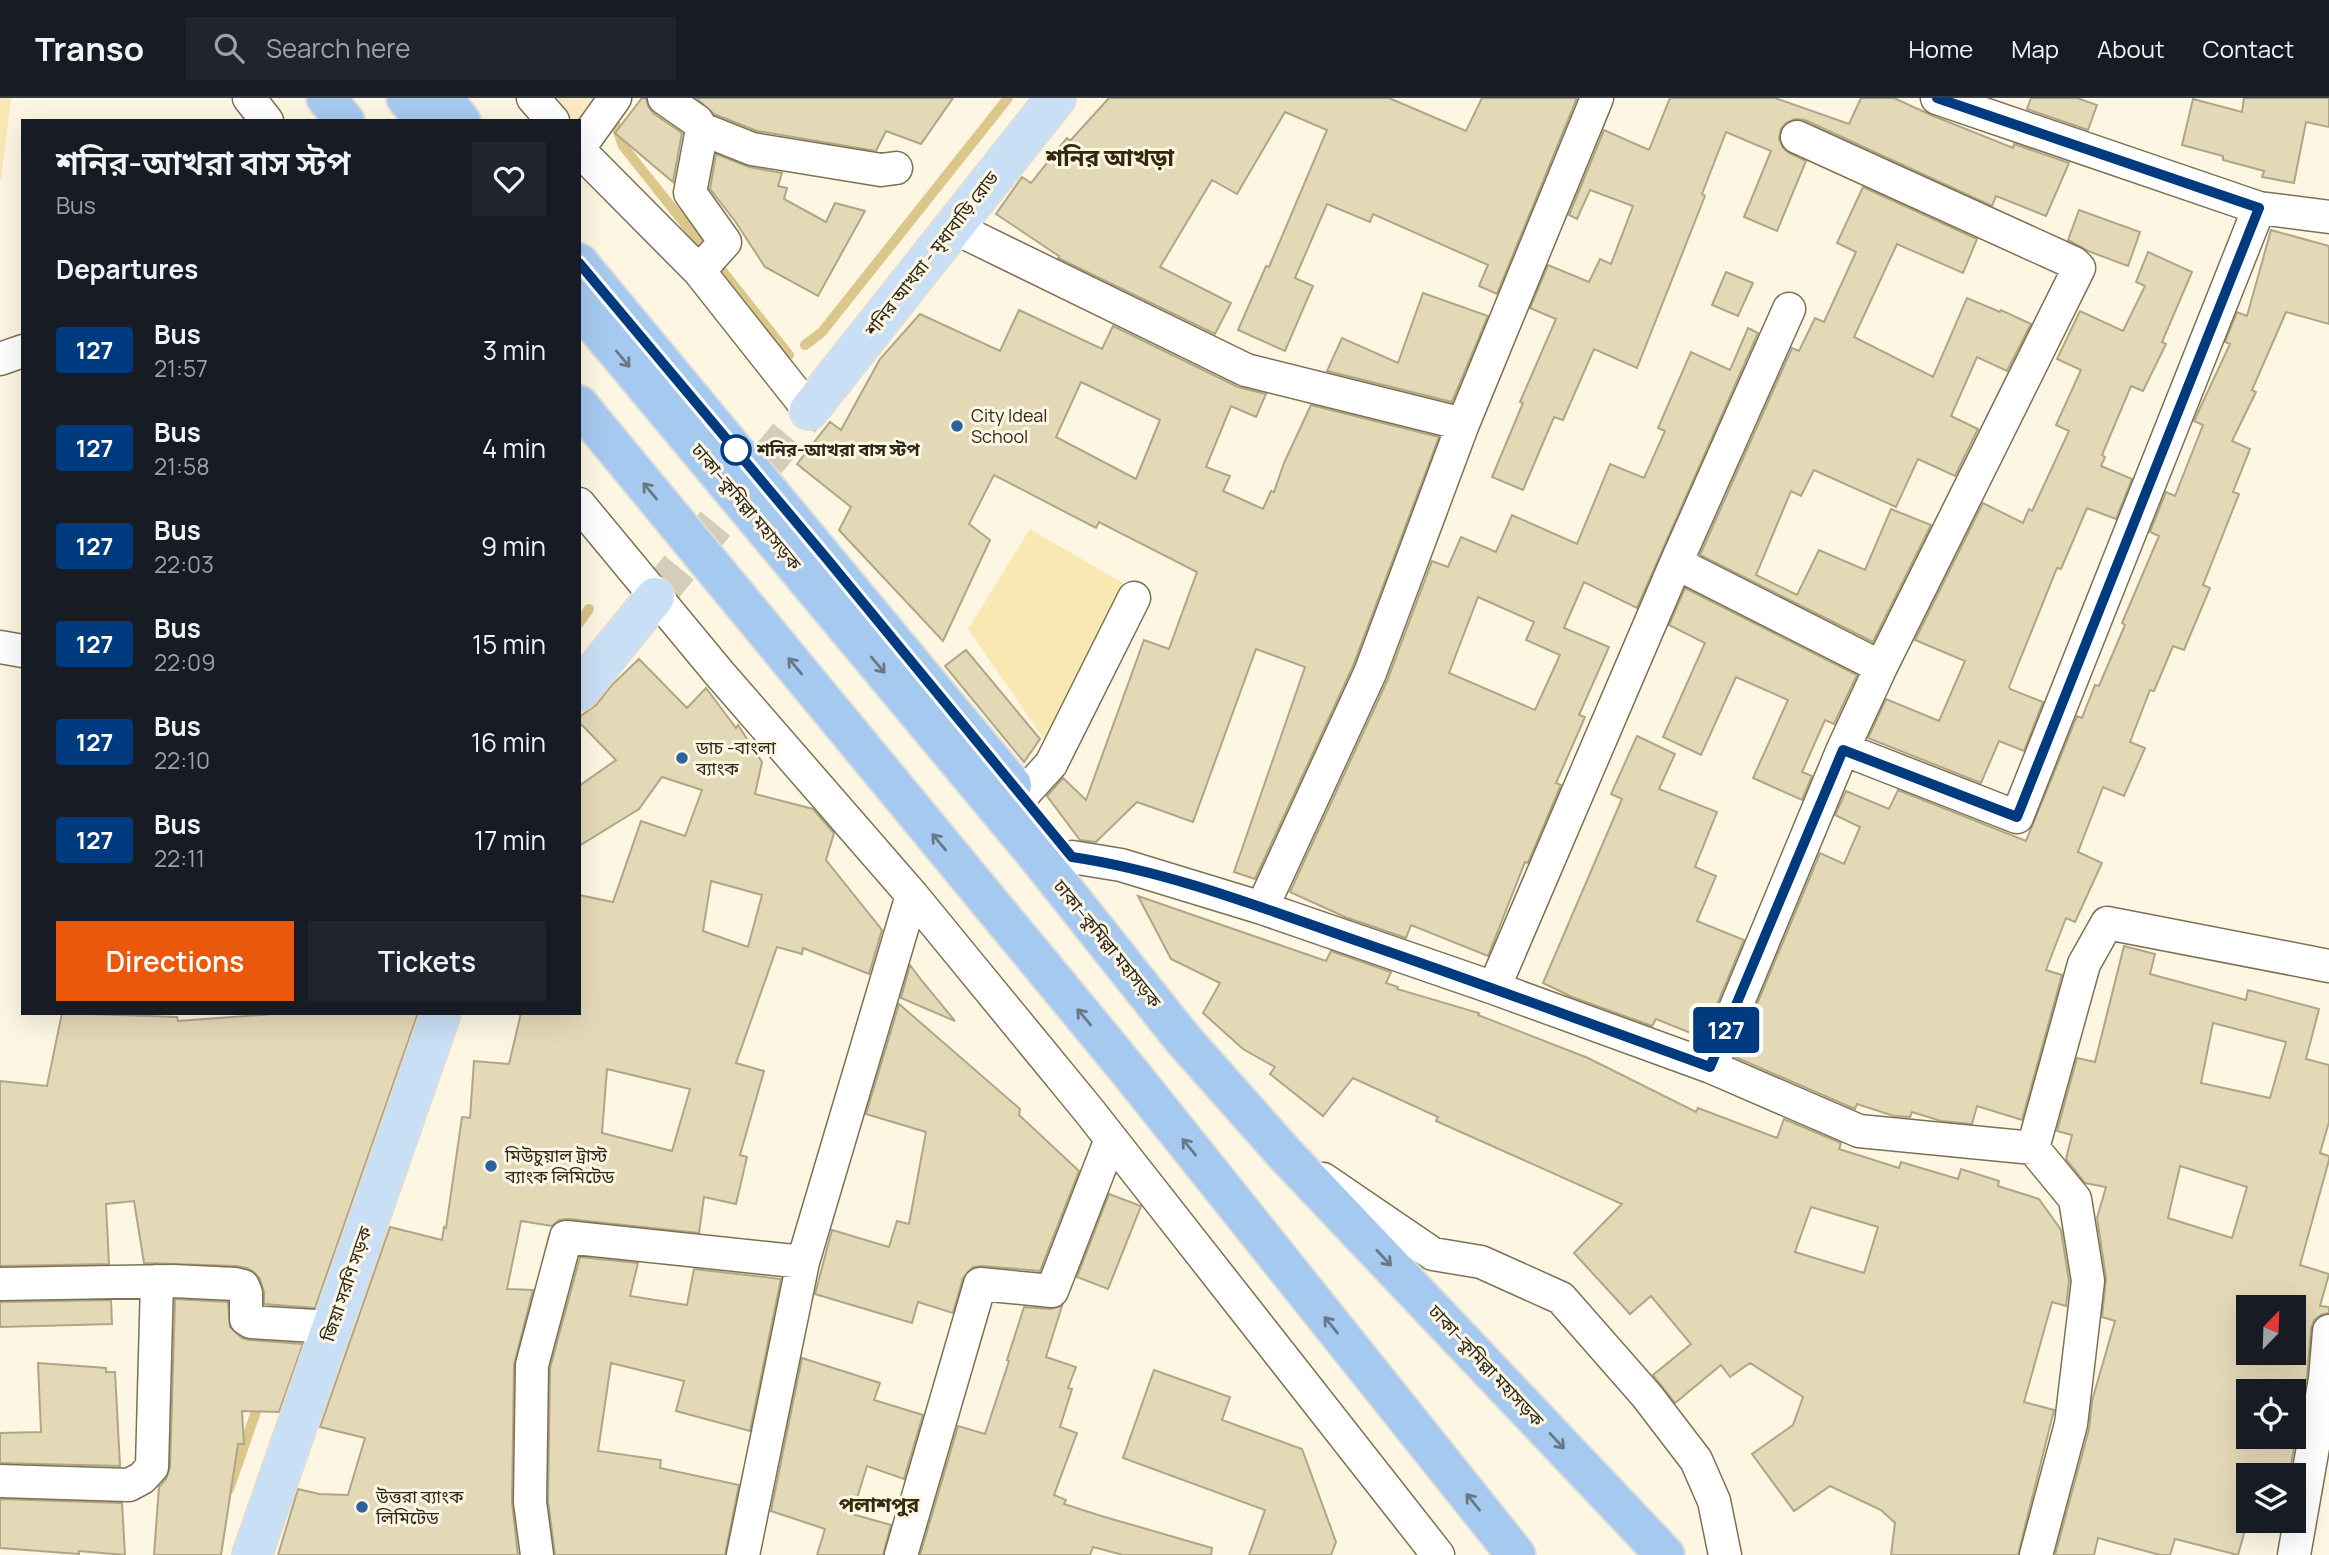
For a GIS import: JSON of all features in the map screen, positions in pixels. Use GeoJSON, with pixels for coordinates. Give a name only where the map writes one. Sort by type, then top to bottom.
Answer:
{"type":"FeatureCollection","features":[{"type":"Feature","properties":{"kind":"highway"},"geometry":{"type":"LineString","coordinates":[[326,98],[343,119]]}},
{"type":"Feature","properties":{"kind":"highway"},"geometry":{"type":"LineString","coordinates":[[406,98],[423,119]]}},
{"type":"Feature","properties":{"kind":"highway"},"geometry":{"type":"LineString","coordinates":[[442,98],[459,119]]}},
{"type":"Feature","properties":{"kind":"highway"},"geometry":{"type":"LineString","coordinates":[[581,265],[1072,857],[1284,1153]]}},
{"type":"Feature","properties":{"kind":"highway","name":"ঢাকা–কুমিল্লা মহাসড়ক"},"geometry":{"type":"LineString","coordinates":[[581,308],[1034,852],[1182,1038],[1284,1153],[1665,1555]]}},
{"type":"Feature","properties":{"kind":"highway"},"geometry":{"type":"LineString","coordinates":[[581,407],[1128,1070],[1516,1555]]}},
{"type":"Feature","properties":{"kind":"main road","name":"শনির আখরা - মৃধাবাড়ি রোড"},"geometry":{"type":"LineString","coordinates":[[809,410],[1056,98]]}},
{"type":"Feature","properties":{"kind":"main road"},"geometry":{"type":"LineString","coordinates":[[581,689],[655,597]]}},
{"type":"Feature","properties":{"kind":"main road","name":"জিয়া সরণি সড়ক"},"geometry":{"type":"LineString","coordinates":[[252,1555],[440,1015]]}},
{"type":"Feature","properties":{"kind":"street"},"geometry":{"type":"LineString","coordinates":[[249,98],[265,119]]}},
{"type":"Feature","properties":{"kind":"street"},"geometry":{"type":"LineString","coordinates":[[533,98],[551,119]]}},
{"type":"Feature","properties":{"kind":"street"},"geometry":{"type":"LineString","coordinates":[[581,146],[615,98]]}},
{"type":"Feature","properties":{"kind":"street"},"geometry":{"type":"LineString","coordinates":[[664,98],[697,121],[702,129],[752,149],[881,170],[896,167]]}},
{"type":"Feature","properties":{"kind":"street"},"geometry":{"type":"LineString","coordinates":[[1262,908],[1370,673],[1463,424],[1597,98]]}},
{"type":"Feature","properties":{"kind":"street"},"geometry":{"type":"LineString","coordinates":[[1937,98],[2259,208],[2329,217]]}},
{"type":"Feature","properties":{"kind":"street"},"geometry":{"type":"LineString","coordinates":[[699,271],[725,242],[690,193],[702,129]]}},
{"type":"Feature","properties":{"kind":"street"},"geometry":{"type":"LineString","coordinates":[[1710,1067],[1843,750],[1881,667],[2079,268],[2074,263],[1797,137]]}},
{"type":"Feature","properties":{"kind":"street"},"geometry":{"type":"LineString","coordinates":[[581,151],[699,271],[809,410]]}},
{"type":"Feature","properties":{"kind":"street"},"geometry":{"type":"LineString","coordinates":[[1843,750],[2017,817],[2259,208]]}},
{"type":"Feature","properties":{"kind":"street"},"geometry":{"type":"LineString","coordinates":[[953,227],[1246,370],[1463,424]]}},
{"type":"Feature","properties":{"kind":"street"},"geometry":{"type":"LineString","coordinates":[[1494,988],[1676,563],[1789,309]]}},
{"type":"Feature","properties":{"kind":"street"},"geometry":{"type":"LineString","coordinates":[[0,359],[21,352]]}},
{"type":"Feature","properties":{"kind":"street"},"geometry":{"type":"LineString","coordinates":[[581,506],[655,597],[912,895],[1111,1139],[1438,1555]]}},
{"type":"Feature","properties":{"kind":"street"},"geometry":{"type":"LineString","coordinates":[[1676,563],[1881,667]]}},
{"type":"Feature","properties":{"kind":"street"},"geometry":{"type":"LineString","coordinates":[[1021,797],[1051,764],[1134,598]]}},
{"type":"Feature","properties":{"kind":"street"},"geometry":{"type":"LineString","coordinates":[[0,647],[21,651]]}},
{"type":"Feature","properties":{"kind":"street"},"geometry":{"type":"LineString","coordinates":[[1072,857],[1121,865],[1262,908],[1494,988],[1710,1067],[1859,1131],[2033,1148],[2075,1199],[2088,1281],[2071,1424],[2036,1555]]}},
{"type":"Feature","properties":{"kind":"street"},"geometry":{"type":"LineString","coordinates":[[743,1555],[803,1262],[912,895]]}},
{"type":"Feature","properties":{"kind":"street"},"geometry":{"type":"LineString","coordinates":[[2033,1148],[2084,964],[2107,923],[2329,966]]}},
{"type":"Feature","properties":{"kind":"street"},"geometry":{"type":"LineString","coordinates":[[901,1555],[980,1284],[1052,1291],[1111,1139]]}},
{"type":"Feature","properties":{"kind":"street"},"geometry":{"type":"LineString","coordinates":[[1284,1153],[1433,1255],[1481,1262],[1561,1298],[1647,1396],[1696,1460],[1714,1501],[1725,1555]]}},
{"type":"Feature","properties":{"kind":"street"},"geometry":{"type":"LineString","coordinates":[[537,1555],[530,1502],[532,1364],[566,1237],[803,1262]]}},
{"type":"Feature","properties":{"kind":"street"},"geometry":{"type":"LineString","coordinates":[[0,1481],[128,1485],[142,1478],[152,1467],[157,1281]]}},
{"type":"Feature","properties":{"kind":"street"},"geometry":{"type":"LineString","coordinates":[[0,1284],[157,1281],[243,1286],[246,1293],[246,1319],[251,1322],[332,1327]]}},
{"type":"Feature","properties":{"kind":"street"},"geometry":{"type":"LineString","coordinates":[[2294,1555],[2325,1379],[2329,1331]]}},
{"type":"Feature","properties":{"kind":"shaded area"},"geometry":{"type":"Polygon","coordinates":[[[0,98],[11,98],[1,179],[0,178],[0,98]]]}},
{"type":"Feature","properties":{"kind":"shaded area"},"geometry":{"type":"Polygon","coordinates":[[[525,98],[611,98],[581,120],[542,119],[525,98]]]}},
{"type":"Feature","properties":{"kind":"shaded area"},"geometry":{"type":"Polygon","coordinates":[[[1030,529],[1123,583],[1044,739],[968,629],[1030,529]]]}},
{"type":"Feature","properties":{"kind":"building"},"geometry":{"type":"Polygon","coordinates":[[[642,98],[646,98],[653,113],[682,133],[673,182],[615,133],[642,98]]]}},
{"type":"Feature","properties":{"kind":"building"},"geometry":{"type":"Polygon","coordinates":[[[696,98],[953,98],[921,144],[886,131],[876,151],[757,131],[714,114],[696,98]]]}},
{"type":"Feature","properties":{"kind":"building"},"geometry":{"type":"Polygon","coordinates":[[[1109,98],[1389,98],[1466,131],[1482,98],[1577,98],[1497,294],[1479,286],[1488,265],[1373,214],[1370,222],[1327,204],[1295,278],[1313,286],[1285,351],[1238,330],[1266,266],[1269,267],[1327,130],[1285,112],[1237,194],[1212,180],[1160,267],[1231,303],[1215,334],[1058,258],[1059,256],[996,214],[1022,177],[1031,183],[1067,138],[1070,141],[1109,98]]]}},
{"type":"Feature","properties":{"kind":"building"},"geometry":{"type":"Polygon","coordinates":[[[1670,98],[1775,98],[1849,124],[1861,98],[1894,98],[2013,148],[2014,144],[2069,163],[2046,216],[1996,196],[1992,206],[1805,120],[1795,119],[1781,129],[1779,139],[1789,153],[1806,161],[1777,231],[1744,217],[1771,151],[1726,132],[1702,194],[1705,196],[1637,368],[1594,349],[1563,420],[1554,417],[1523,490],[1492,477],[1523,403],[1520,402],[1556,319],[1530,308],[1548,265],[1589,282],[1600,259],[1611,264],[1633,206],[1590,190],[1577,219],[1569,215],[1604,130],[1649,150],[1670,98]]]}},
{"type":"Feature","properties":{"kind":"building"},"geometry":{"type":"Polygon","coordinates":[[[2031,98],[2077,98],[2097,105],[2088,130],[2027,109],[2031,98]]]}},
{"type":"Feature","properties":{"kind":"building"},"geometry":{"type":"Polygon","coordinates":[[[2244,98],[2329,98],[2329,127],[2306,122],[2294,183],[2262,177],[2264,171],[2182,145],[2193,99],[2242,112],[2244,98]]]}},
{"type":"Feature","properties":{"kind":"building"},"geometry":{"type":"Polygon","coordinates":[[[716,154],[749,167],[782,173],[778,186],[787,188],[784,199],[826,222],[835,203],[865,211],[818,296],[765,267],[710,189],[716,154]]]}},
{"type":"Feature","properties":{"kind":"building"},"geometry":{"type":"Polygon","coordinates":[[[1863,187],[1977,239],[1963,273],[1897,244],[1854,337],[1933,377],[1967,298],[2031,324],[2007,371],[1977,357],[1951,416],[1978,429],[1955,476],[1918,459],[1896,507],[1814,470],[1801,496],[1791,491],[1756,575],[1797,595],[1819,550],[1865,570],[1891,509],[1931,525],[1873,642],[1700,555],[1792,348],[1799,351],[1815,318],[1824,322],[1856,252],[1837,243],[1863,187]]]}},
{"type":"Feature","properties":{"kind":"building"},"geometry":{"type":"Polygon","coordinates":[[[2079,210],[2140,232],[2128,266],[2088,251],[2068,240],[2079,210]]]}},
{"type":"Feature","properties":{"kind":"building"},"geometry":{"type":"Polygon","coordinates":[[[2271,230],[2329,246],[2329,324],[2286,312],[2252,390],[2256,392],[2232,441],[2250,449],[2233,492],[2239,494],[2203,585],[2210,588],[2184,650],[2173,646],[2154,691],[2150,690],[2130,742],[2145,748],[2124,796],[2103,787],[2078,852],[2102,863],[2075,922],[2066,918],[2046,970],[2062,975],[2022,1120],[1977,1106],[1972,1124],[1941,1121],[1912,1112],[1910,1117],[1894,1116],[1857,1104],[1855,1109],[1735,1057],[1820,853],[1844,864],[1860,827],[1835,815],[1846,791],[1889,809],[1898,790],[2026,841],[2077,716],[2082,718],[2095,685],[2099,686],[2125,625],[2122,623],[2159,536],[2150,532],[2166,492],[2175,496],[2203,425],[2194,421],[2230,344],[2225,342],[2237,312],[2247,316],[2271,230]]]}},
{"type":"Feature","properties":{"kind":"building"},"geometry":{"type":"Polygon","coordinates":[[[2148,252],[2192,272],[2162,342],[2166,344],[2143,391],[2131,386],[2102,455],[2105,457],[2101,466],[2132,479],[2116,519],[2087,508],[2061,569],[2057,568],[2009,687],[2043,702],[2024,751],[1999,741],[1981,783],[1868,738],[1886,699],[1939,721],[1965,661],[1915,640],[1983,503],[2023,523],[2029,509],[2032,511],[2069,431],[2056,425],[2081,370],[2057,359],[2080,311],[2123,331],[2145,286],[2136,282],[2148,252]]]}},
{"type":"Feature","properties":{"kind":"building"},"geometry":{"type":"Polygon","coordinates":[[[1726,272],[1753,283],[1738,316],[1712,305],[1726,272]]]}},
{"type":"Feature","properties":{"kind":"building"},"geometry":{"type":"Polygon","coordinates":[[[1423,293],[1488,316],[1452,402],[1327,371],[1342,338],[1398,363],[1423,293]]]}},
{"type":"Feature","properties":{"kind":"building"},"geometry":{"type":"Polygon","coordinates":[[[1019,310],[1102,349],[1113,326],[1238,387],[1266,394],[1256,417],[1231,406],[1206,467],[1230,476],[1223,491],[1263,509],[1271,491],[1274,492],[1284,463],[1311,405],[1439,437],[1353,666],[1255,879],[1234,872],[1305,667],[1256,649],[1193,822],[1137,802],[1096,842],[1080,840],[1047,796],[1063,778],[1086,800],[1144,640],[1169,649],[1197,572],[1099,522],[1096,528],[994,475],[969,524],[990,540],[943,641],[839,530],[851,507],[797,464],[830,422],[841,430],[880,359],[920,314],[1000,351],[1019,310]],[[1081,382],[1056,437],[1136,479],[1160,420],[1081,382]]]}},
{"type":"Feature","properties":{"kind":"building"},"geometry":{"type":"Polygon","coordinates":[[[1748,328],[1758,333],[1637,608],[1584,582],[1564,628],[1609,647],[1579,715],[1585,717],[1556,783],[1561,785],[1528,863],[1525,862],[1488,956],[1411,925],[1406,938],[1345,917],[1290,892],[1387,681],[1432,561],[1448,567],[1461,537],[1496,552],[1512,515],[1577,544],[1610,464],[1644,478],[1665,431],[1658,428],[1691,352],[1730,370],[1748,328]],[[1478,597],[1449,673],[1535,710],[1560,655],[1526,640],[1534,622],[1478,597]]]}},
{"type":"Feature","properties":{"kind":"building"},"geometry":{"type":"Polygon","coordinates":[[[1685,588],[1857,675],[1834,724],[1825,720],[1802,772],[1812,776],[1802,800],[1753,778],[1788,700],[1736,677],[1701,755],[1663,737],[1705,643],[1669,625],[1685,588]]]}},
{"type":"Feature","properties":{"kind":"building"},"geometry":{"type":"Polygon","coordinates":[[[966,650],[1040,739],[1024,762],[945,666],[966,650]]]}},
{"type":"Feature","properties":{"kind":"building"},"geometry":{"type":"Polygon","coordinates":[[[639,659],[687,708],[706,688],[736,728],[738,725],[762,762],[755,794],[813,809],[834,833],[826,860],[882,930],[869,974],[803,948],[802,954],[777,947],[736,1063],[764,1071],[740,1155],[747,1157],[736,1204],[704,1197],[699,1233],[568,1219],[559,1220],[552,1226],[521,1221],[507,1289],[533,1290],[514,1365],[512,1502],[518,1555],[278,1555],[298,1489],[319,1494],[348,1495],[365,1438],[320,1427],[390,1227],[442,1240],[462,1117],[470,1118],[474,1061],[509,1064],[521,1015],[581,1015],[581,895],[613,902],[641,821],[685,836],[702,790],[662,777],[639,809],[581,845],[581,785],[616,760],[581,724],[581,716],[596,705],[639,659]],[[711,881],[703,931],[748,947],[762,895],[711,881]],[[607,1069],[602,1133],[672,1151],[690,1089],[607,1069]]]}},
{"type":"Feature","properties":{"kind":"building"},"geometry":{"type":"Polygon","coordinates":[[[1637,736],[1675,754],[1659,789],[1717,812],[1695,867],[1716,876],[1697,921],[1744,940],[1703,1038],[1656,1019],[1652,1026],[1572,997],[1543,983],[1622,799],[1611,794],[1637,736]]]}},
{"type":"Feature","properties":{"kind":"building"},"geometry":{"type":"Polygon","coordinates":[[[1138,896],[1326,961],[1331,951],[1391,972],[1386,983],[1398,987],[1397,989],[1479,1013],[1478,1015],[1588,1058],[1696,1112],[1698,1108],[1777,1138],[1784,1119],[1841,1143],[1839,1149],[1899,1168],[1901,1162],[1958,1179],[1961,1169],[1999,1181],[1998,1186],[2039,1199],[2061,1230],[2069,1281],[2066,1306],[2052,1302],[2024,1402],[2054,1410],[2018,1555],[1891,1555],[1895,1523],[1881,1510],[1830,1486],[1794,1511],[1752,1454],[1793,1425],[1803,1397],[1750,1363],[1730,1377],[1721,1365],[1675,1403],[1653,1375],[1691,1344],[1651,1296],[1630,1314],[1574,1253],[1622,1204],[1436,1121],[1438,1117],[1353,1078],[1323,1116],[1270,1074],[1275,1067],[1243,1049],[1203,1013],[1220,983],[1171,959],[1138,896]],[[1811,1207],[1795,1252],[1864,1273],[1878,1227],[1811,1207]]]}},
{"type":"Feature","properties":{"kind":"building"},"geometry":{"type":"Polygon","coordinates":[[[2124,946],[2155,954],[2150,974],[2246,1000],[2248,990],[2319,1009],[2306,1059],[2329,1065],[2329,1122],[2320,1153],[2329,1156],[2329,1160],[2300,1265],[2329,1274],[2320,1306],[2329,1307],[2329,1313],[2314,1320],[2311,1329],[2306,1382],[2306,1379],[2236,1379],[2236,1449],[2294,1449],[2291,1463],[2236,1463],[2236,1533],[2244,1533],[2238,1555],[2175,1539],[2170,1555],[2160,1555],[2098,1538],[2094,1555],[2055,1555],[2089,1429],[2092,1401],[2115,1321],[2102,1317],[2106,1278],[2097,1218],[2106,1187],[2085,1183],[2066,1159],[2072,1135],[2057,1131],[2077,1058],[2095,1062],[2124,946]],[[2213,1023],[2201,1083],[2270,1098],[2286,1042],[2213,1023]],[[2180,1166],[2168,1218],[2232,1238],[2247,1187],[2180,1166]]]}},
{"type":"Feature","properties":{"kind":"building"},"geometry":{"type":"Polygon","coordinates":[[[910,965],[922,981],[955,1021],[901,998],[910,965]]]}},
{"type":"Feature","properties":{"kind":"building"},"geometry":{"type":"Polygon","coordinates":[[[899,1004],[1020,1109],[1019,1115],[1079,1171],[1040,1271],[973,1267],[963,1278],[953,1313],[918,1302],[912,1323],[815,1294],[832,1230],[889,1247],[897,1221],[909,1224],[926,1132],[866,1114],[899,1004]]]}},
{"type":"Feature","properties":{"kind":"building"},"geometry":{"type":"Polygon","coordinates":[[[62,1015],[177,1017],[178,1021],[260,1015],[417,1015],[315,1308],[264,1304],[260,1279],[247,1268],[144,1263],[134,1201],[106,1204],[109,1264],[0,1266],[0,1081],[47,1086],[62,1015]]]}},
{"type":"Feature","properties":{"kind":"building"},"geometry":{"type":"Polygon","coordinates":[[[1109,1194],[1141,1206],[1108,1289],[1077,1277],[1109,1194]]]}},
{"type":"Feature","properties":{"kind":"building"},"geometry":{"type":"Polygon","coordinates":[[[580,1257],[638,1263],[630,1296],[687,1305],[694,1269],[781,1279],[750,1431],[676,1411],[684,1381],[611,1363],[598,1451],[661,1460],[660,1468],[739,1485],[725,1555],[555,1555],[548,1501],[550,1368],[580,1257]]]}},
{"type":"Feature","properties":{"kind":"building"},"geometry":{"type":"Polygon","coordinates":[[[175,1299],[228,1302],[230,1327],[242,1338],[303,1344],[279,1412],[242,1411],[244,1444],[238,1444],[221,1555],[154,1555],[159,1487],[166,1479],[170,1467],[175,1299]]]}},
{"type":"Feature","properties":{"kind":"building"},"geometry":{"type":"Polygon","coordinates":[[[111,1300],[112,1324],[0,1327],[0,1302],[111,1300]]]}},
{"type":"Feature","properties":{"kind":"building"},"geometry":{"type":"Polygon","coordinates":[[[1062,1306],[1046,1357],[1076,1367],[1068,1388],[1072,1389],[1060,1427],[1077,1433],[1054,1495],[1066,1500],[1064,1504],[1212,1548],[1211,1555],[1123,1555],[1093,1547],[1090,1555],[920,1555],[958,1426],[985,1434],[1024,1307],[1050,1309],[1062,1306]]]}},
{"type":"Feature","properties":{"kind":"building"},"geometry":{"type":"Polygon","coordinates":[[[802,1358],[880,1383],[874,1400],[923,1415],[904,1479],[867,1466],[852,1514],[891,1525],[883,1555],[817,1555],[825,1529],[771,1511],[802,1358]]]}},
{"type":"Feature","properties":{"kind":"building"},"geometry":{"type":"Polygon","coordinates":[[[38,1363],[106,1368],[106,1372],[115,1372],[120,1466],[0,1463],[0,1433],[41,1432],[38,1363]]]}},
{"type":"Feature","properties":{"kind":"building"},"geometry":{"type":"Polygon","coordinates":[[[1154,1370],[1230,1397],[1222,1420],[1302,1449],[1336,1542],[1331,1555],[1249,1555],[1265,1510],[1123,1458],[1154,1370]]]}},
{"type":"Feature","properties":{"kind":"building"},"geometry":{"type":"Polygon","coordinates":[[[0,1499],[122,1503],[125,1555],[0,1548],[0,1499]]]}},
{"type":"Feature","properties":{"kind":"waterway"},"geometry":{"type":"LineString","coordinates":[[805,345],[822,332],[1008,98]]}},
{"type":"Feature","properties":{"kind":"waterway"},"geometry":{"type":"LineString","coordinates":[[612,114],[623,146],[789,355]]}},
{"type":"Feature","properties":{"kind":"waterway"},"geometry":{"type":"LineString","coordinates":[[581,620],[589,609]]}},
{"type":"Feature","properties":{"kind":"waterway"},"geometry":{"type":"LineString","coordinates":[[229,1489],[260,1400]]}},
{"type":"Feature","properties":{"kind":"tunnel"},"geometry":{"type":"LineString","coordinates":[[655,597],[809,410]]}},
{"type":"Feature","properties":{"kind":"bus line","name":"127"},"geometry":{"type":"LineString","coordinates":[[581,265],[1072,857],[1121,865],[1262,908],[1494,988],[1710,1067],[1843,750],[2017,817],[2259,208],[1937,98]]}},
{"type":"Feature","properties":{"kind":"place","name":"City Ideal School"},"geometry":{"type":"Point","coordinates":[957,426]}},
{"type":"Feature","properties":{"kind":"place","name":"শনির-আখরা বাস স্টপ"},"geometry":{"type":"Point","coordinates":[736,450]}},
{"type":"Feature","properties":{"kind":"place","name":"ডাচ -বাংলা ব্যাংক"},"geometry":{"type":"Point","coordinates":[682,758]}},
{"type":"Feature","properties":{"kind":"place","name":"মিউচুয়াল ট্রাস্ট ব্যাংক লিমিটেড"},"geometry":{"type":"Point","coordinates":[491,1166]}},
{"type":"Feature","properties":{"kind":"place","name":"উত্তরা ব্যাংক লিমিটেড"},"geometry":{"type":"Point","coordinates":[362,1507]}},
{"type":"Feature","properties":{"kind":"district","name":"শনির আখড়া"},"geometry":{"type":"Point","coordinates":[1110,158]}},
{"type":"Feature","properties":{"kind":"district","name":"পলাশপুর"},"geometry":{"type":"Point","coordinates":[879,1505]}}]}
